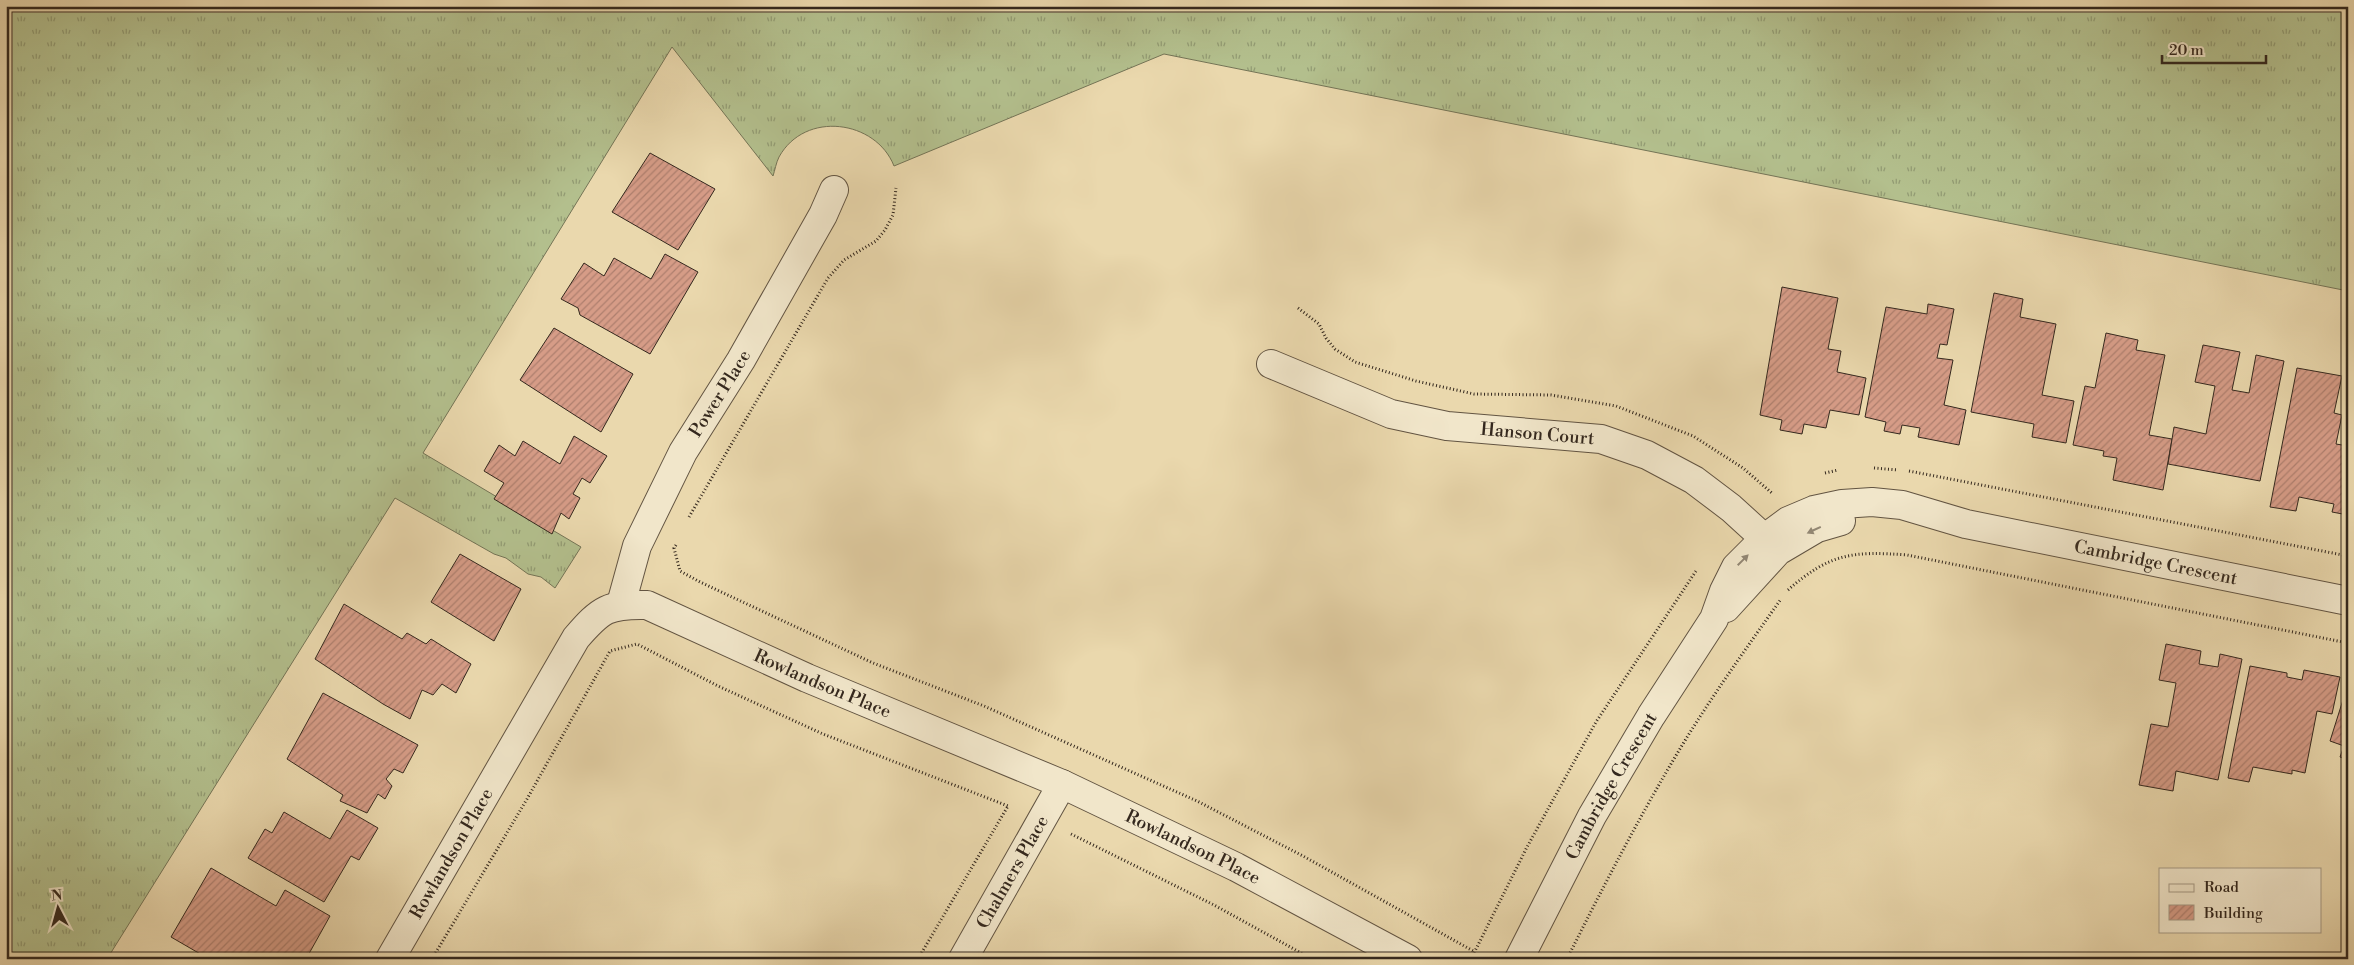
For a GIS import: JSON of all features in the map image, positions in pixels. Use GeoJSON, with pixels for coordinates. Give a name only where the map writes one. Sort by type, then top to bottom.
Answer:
{"type":"FeatureCollection","features":[{"type":"Feature","properties":{"kind":"street","name":"Power Place"},"geometry":{"type":"LineString","coordinates":[[621,604],[637,546],[683,452],[741,360],[834,190]]}},
{"type":"Feature","properties":{"kind":"street","name":"Hanson Court"},"geometry":{"type":"LineString","coordinates":[[1272,364],[1390,414],[1447,426],[1601,439],[1647,455],[1694,480],[1772,545]]}},
{"type":"Feature","properties":{"kind":"street","name":"Cambridge Crescent"},"geometry":{"type":"LineString","coordinates":[[1519,959],[1592,816],[1651,716],[1714,619],[1737,598],[1772,545],[1847,519],[1902,517],[1966,524],[2348,601]]}},
{"type":"Feature","properties":{"kind":"street","name":"Rowlandson Place"},"geometry":{"type":"LineString","coordinates":[[390,959],[576,638],[594,617],[621,604],[647,605],[807,678],[1062,784],[1236,868],[1408,959]]}},
{"type":"Feature","properties":{"kind":"street","name":"Chalmers Place"},"geometry":{"type":"LineString","coordinates":[[963,959],[1062,784]]}},
{"type":"Feature","properties":{"kind":"path"},"geometry":{"type":"LineString","coordinates":[[685,526],[828,278],[844,260],[876,241],[885,230],[893,215],[896,188]]}},
{"type":"Feature","properties":{"kind":"path"},"geometry":{"type":"LineString","coordinates":[[1872,468],[1929,474],[2348,556]]}},
{"type":"Feature","properties":{"kind":"path"},"geometry":{"type":"LineString","coordinates":[[1822,474],[1830,471],[1847,470]]}},
{"type":"Feature","properties":{"kind":"path"},"geometry":{"type":"LineString","coordinates":[[1739,516],[1778,490]]}},
{"type":"Feature","properties":{"kind":"path"},"geometry":{"type":"LineString","coordinates":[[678,541],[674,548],[680,571],[700,582],[873,663],[984,706],[1197,801],[1303,856],[1475,952]]}},
{"type":"Feature","properties":{"kind":"path"},"geometry":{"type":"LineString","coordinates":[[1567,959],[1602,888],[1672,762],[1734,666],[1784,594],[1807,574],[1835,559],[1868,552],[1907,555],[2348,643]]}},
{"type":"Feature","properties":{"kind":"path"},"geometry":{"type":"LineString","coordinates":[[1471,959],[1527,847],[1596,722],[1701,564]]}},
{"type":"Feature","properties":{"kind":"path"},"geometry":{"type":"LineString","coordinates":[[432,959],[527,799],[610,651],[637,644],[718,686],[823,734],[1043,819],[1214,905],[1312,959]]}},
{"type":"Feature","properties":{"kind":"path"},"geometry":{"type":"LineString","coordinates":[[918,959],[1008,806]]}},
{"type":"Feature","properties":{"kind":"green space"},"geometry":{"type":"Polygon","coordinates":[[[6,6],[2348,6],[2348,291],[1164,54],[894,166],[885,150],[872,139],[857,131],[839,127],[822,127],[805,132],[791,142],[779,157],[773,176],[672,47],[423,453],[581,547],[555,588],[541,577],[528,574],[506,558],[494,554],[395,498],[107,959],[6,959],[6,6]]]}},
{"type":"Feature","properties":{"kind":"building"},"geometry":{"type":"Polygon","coordinates":[[[650,153],[715,189],[678,250],[612,212],[650,153]]]}},
{"type":"Feature","properties":{"kind":"building"},"geometry":{"type":"Polygon","coordinates":[[[665,254],[698,272],[650,354],[580,315],[578,308],[561,299],[584,263],[604,276],[614,258],[651,279],[665,254]]]}},
{"type":"Feature","properties":{"kind":"building"},"geometry":{"type":"Polygon","coordinates":[[[1782,287],[1838,298],[1828,349],[1841,351],[1837,372],[1866,378],[1859,415],[1830,410],[1826,428],[1804,424],[1802,434],[1780,430],[1782,420],[1760,415],[1782,287]]]}},
{"type":"Feature","properties":{"kind":"building"},"geometry":{"type":"Polygon","coordinates":[[[1994,293],[2023,299],[2020,317],[2056,324],[2042,395],[2074,401],[2066,443],[2032,437],[2034,424],[1971,412],[1994,293]]]}},
{"type":"Feature","properties":{"kind":"building"},"geometry":{"type":"Polygon","coordinates":[[[1928,304],[1954,309],[1947,345],[1940,344],[1937,358],[1953,360],[1944,405],[1966,410],[1959,445],[1918,437],[1920,428],[1902,425],[1900,434],[1884,431],[1886,422],[1865,417],[1886,307],[1927,314],[1928,304]]]}},
{"type":"Feature","properties":{"kind":"building"},"geometry":{"type":"Polygon","coordinates":[[[554,328],[633,374],[601,432],[520,380],[554,328]]]}},
{"type":"Feature","properties":{"kind":"building"},"geometry":{"type":"Polygon","coordinates":[[[2106,333],[2138,340],[2136,350],[2165,355],[2149,435],[2172,439],[2163,490],[2113,480],[2117,458],[2103,456],[2104,451],[2073,445],[2085,386],[2095,388],[2106,333]]]}},
{"type":"Feature","properties":{"kind":"building"},"geometry":{"type":"Polygon","coordinates":[[[2203,345],[2240,352],[2232,390],[2249,393],[2256,355],[2284,361],[2260,481],[2168,464],[2174,427],[2206,434],[2215,386],[2195,382],[2203,345]]]}},
{"type":"Feature","properties":{"kind":"building"},"geometry":{"type":"Polygon","coordinates":[[[2297,368],[2342,376],[2334,413],[2342,415],[2336,444],[2348,446],[2348,515],[2332,512],[2334,504],[2299,497],[2296,511],[2270,507],[2297,368]]]}},
{"type":"Feature","properties":{"kind":"building"},"geometry":{"type":"Polygon","coordinates":[[[574,436],[607,456],[590,483],[582,478],[573,494],[580,498],[569,519],[561,513],[552,534],[494,499],[504,483],[484,471],[499,445],[515,456],[523,441],[560,464],[574,436]]]}},
{"type":"Feature","properties":{"kind":"building"},"geometry":{"type":"Polygon","coordinates":[[[460,554],[521,589],[494,641],[431,602],[460,554]]]}},
{"type":"Feature","properties":{"kind":"building"},"geometry":{"type":"Polygon","coordinates":[[[344,604],[402,639],[407,633],[426,644],[431,639],[471,664],[456,693],[442,684],[433,695],[422,690],[410,719],[383,704],[315,659],[344,604]]]}},
{"type":"Feature","properties":{"kind":"building"},"geometry":{"type":"Polygon","coordinates":[[[2166,644],[2201,651],[2199,664],[2218,667],[2220,654],[2242,659],[2218,780],[2176,771],[2173,791],[2139,785],[2151,724],[2168,727],[2176,683],[2159,680],[2166,644]]]}},
{"type":"Feature","properties":{"kind":"building"},"geometry":{"type":"Polygon","coordinates":[[[2250,666],[2287,673],[2287,677],[2302,680],[2304,670],[2340,677],[2332,714],[2317,711],[2305,773],[2292,770],[2292,774],[2253,767],[2249,782],[2228,778],[2250,666]]]}},
{"type":"Feature","properties":{"kind":"building"},"geometry":{"type":"Polygon","coordinates":[[[2348,684],[2348,760],[2340,757],[2344,746],[2330,741],[2348,684]]]}},
{"type":"Feature","properties":{"kind":"building"},"geometry":{"type":"Polygon","coordinates":[[[323,693],[418,745],[403,773],[394,769],[386,779],[392,786],[385,799],[378,794],[367,813],[340,801],[343,795],[287,759],[323,693]]]}},
{"type":"Feature","properties":{"kind":"building"},"geometry":{"type":"Polygon","coordinates":[[[347,810],[378,828],[359,860],[351,856],[324,902],[248,858],[265,829],[272,833],[284,812],[330,839],[347,810]]]}},
{"type":"Feature","properties":{"kind":"building"},"geometry":{"type":"Polygon","coordinates":[[[211,868],[276,906],[285,890],[330,916],[306,959],[209,959],[171,937],[211,868]]]}}]}
